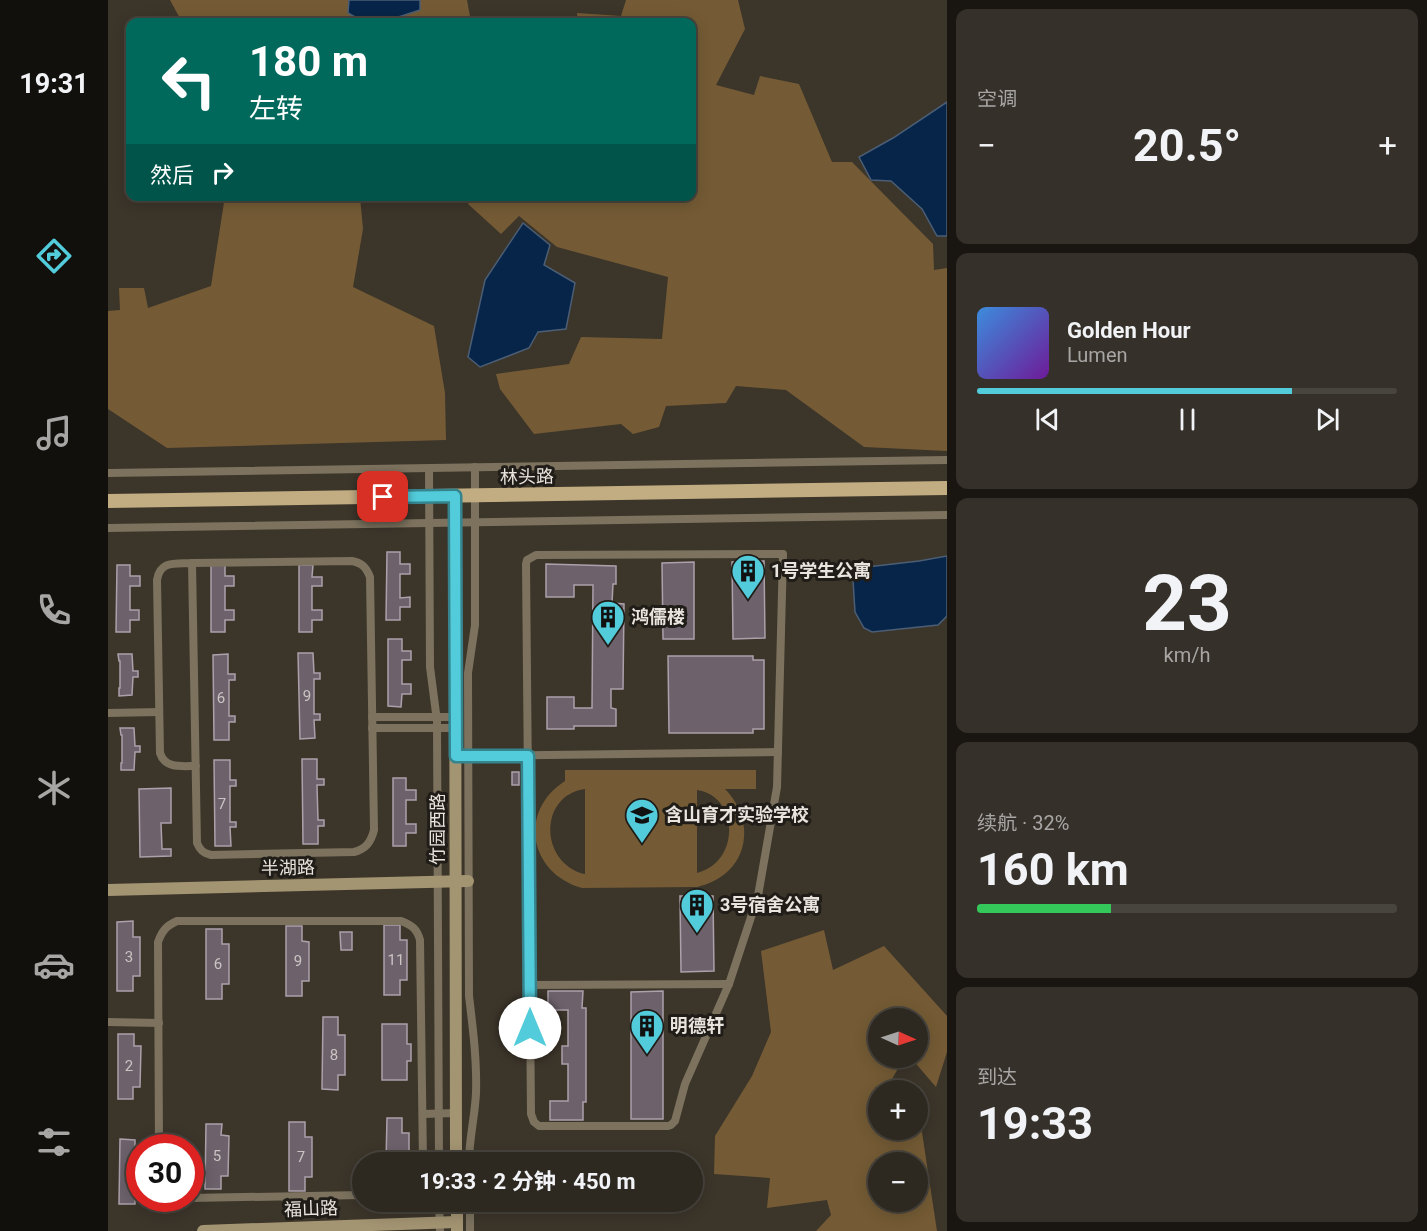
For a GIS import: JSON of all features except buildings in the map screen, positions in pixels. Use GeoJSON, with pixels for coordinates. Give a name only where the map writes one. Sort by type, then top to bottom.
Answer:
{"type":"FeatureCollection","features":[{"type":"Feature","properties":{"kind":"main road","name":"林头路"},"geometry":{"type":"LineString","coordinates":[[108,501],[947,488]]}},
{"type":"Feature","properties":{"kind":"main road","name":"竹园西路"},"geometry":{"type":"LineString","coordinates":[[455,496],[456,756],[462,882],[456,1152]]}},
{"type":"Feature","properties":{"kind":"main road","name":"半湖路"},"geometry":{"type":"LineString","coordinates":[[108,890],[462,882]]}},
{"type":"Feature","properties":{"kind":"main road","name":"福山路"},"geometry":{"type":"LineString","coordinates":[[203,1231],[457,1227]]}},
{"type":"Feature","properties":{"kind":"street"},"geometry":{"type":"LineString","coordinates":[[108,473],[947,460]]}},
{"type":"Feature","properties":{"kind":"street"},"geometry":{"type":"LineString","coordinates":[[469,1152],[476,1095],[475,1049],[469,996],[462,882],[468,673],[475,625],[475,467]]}},
{"type":"Feature","properties":{"kind":"street"},"geometry":{"type":"LineString","coordinates":[[429,468],[430,667],[437,729],[439,1152]]}},
{"type":"Feature","properties":{"kind":"street"},"geometry":{"type":"LineString","coordinates":[[108,528],[947,515]]}},
{"type":"Feature","properties":{"kind":"street"},"geometry":{"type":"LineString","coordinates":[[783,554],[778,753],[777,787],[758,897],[729,984],[685,1084],[675,1121],[668,1126],[542,1126],[537,1124],[531,1114],[527,560],[536,555],[783,554]]}},
{"type":"Feature","properties":{"kind":"street"},"geometry":{"type":"LineString","coordinates":[[192,563],[196,766],[197,843],[200,849],[212,855],[354,852],[368,845],[374,830],[370,577],[363,565],[352,561],[192,563],[165,565],[160,569],[157,580],[161,759],[171,765],[196,766]]}},
{"type":"Feature","properties":{"kind":"street"},"geometry":{"type":"LineString","coordinates":[[108,713],[159,712]]}},
{"type":"Feature","properties":{"kind":"street"},"geometry":{"type":"LineString","coordinates":[[372,717],[436,717],[456,723]]}},
{"type":"Feature","properties":{"kind":"street"},"geometry":{"type":"LineString","coordinates":[[372,728],[437,729],[456,723]]}},
{"type":"Feature","properties":{"kind":"street"},"geometry":{"type":"LineString","coordinates":[[456,756],[778,753]]}},
{"type":"Feature","properties":{"kind":"street"},"geometry":{"type":"LineString","coordinates":[[159,1134],[158,942],[161,932],[169,924],[177,921],[401,921],[411,924],[420,940],[423,1152]]}},
{"type":"Feature","properties":{"kind":"street"},"geometry":{"type":"LineString","coordinates":[[530,985],[729,984]]}},
{"type":"Feature","properties":{"kind":"street"},"geometry":{"type":"LineString","coordinates":[[108,1022],[159,1023]]}},
{"type":"Feature","properties":{"kind":"street"},"geometry":{"type":"LineString","coordinates":[[423,1114],[456,1113]]}},
{"type":"Feature","properties":{"kind":"street"},"geometry":{"type":"LineString","coordinates":[[204,1198],[352,1195]]}},
{"type":"Feature","properties":{"kind":"street"},"geometry":{"type":"LineString","coordinates":[[439,1212],[440,1227]]}},
{"type":"Feature","properties":{"kind":"street"},"geometry":{"type":"LineString","coordinates":[[470,1212],[470,1231]]}},
{"type":"Feature","properties":{"kind":"shaded area"},"geometry":{"type":"Polygon","coordinates":[[[170,0],[467,0],[470,18],[180,18],[170,0]]]}},
{"type":"Feature","properties":{"kind":"shaded area"},"geometry":{"type":"Polygon","coordinates":[[[626,0],[738,0],[745,29],[716,85],[754,95],[760,76],[799,84],[832,162],[852,162],[933,244],[934,270],[947,268],[947,451],[864,447],[786,390],[736,386],[726,403],[666,406],[659,427],[633,434],[621,424],[534,434],[500,389],[496,374],[569,364],[581,337],[662,339],[668,277],[557,247],[519,216],[501,234],[468,204],[470,201],[696,201],[696,18],[578,18],[577,13],[621,16],[626,0]]]}},
{"type":"Feature","properties":{"kind":"shaded area"},"geometry":{"type":"Polygon","coordinates":[[[224,201],[360,201],[363,229],[353,287],[434,326],[445,393],[446,440],[167,448],[108,409],[108,311],[120,310],[119,288],[144,288],[148,308],[211,286],[224,201]]]}},
{"type":"Feature","properties":{"kind":"shaded area"},"geometry":{"type":"Polygon","coordinates":[[[565,770],[756,770],[756,789],[725,789],[736,803],[742,818],[744,832],[737,860],[727,872],[714,881],[697,887],[582,888],[564,880],[550,869],[541,855],[536,840],[536,824],[540,808],[550,794],[565,781],[565,770]],[[585,789],[570,794],[559,803],[550,829],[552,843],[559,856],[569,867],[584,874],[585,874],[585,789]],[[697,790],[697,873],[711,867],[721,856],[727,843],[729,830],[727,816],[721,804],[711,795],[697,790]]]}},
{"type":"Feature","properties":{"kind":"shaded area"},"geometry":{"type":"Polygon","coordinates":[[[824,930],[833,970],[884,946],[947,1016],[947,1052],[936,1087],[920,1068],[928,1068],[928,1008],[868,1008],[868,1068],[898,1068],[893,1080],[868,1080],[868,1140],[923,1140],[925,1152],[868,1152],[868,1212],[928,1212],[928,1172],[937,1231],[816,1231],[831,1215],[827,1200],[767,1208],[770,1178],[714,1174],[715,1136],[752,1076],[771,1032],[761,951],[824,930]]]}},
{"type":"Feature","properties":{"kind":"water"},"geometry":{"type":"Polygon","coordinates":[[[349,0],[420,0],[420,10],[395,18],[357,18],[348,13],[349,0]]]}},
{"type":"Feature","properties":{"kind":"water"},"geometry":{"type":"Polygon","coordinates":[[[947,102],[947,236],[937,236],[922,209],[891,181],[871,180],[859,157],[893,138],[947,102]]]}},
{"type":"Feature","properties":{"kind":"water"},"geometry":{"type":"Polygon","coordinates":[[[523,223],[550,245],[544,265],[575,283],[566,329],[538,332],[529,348],[480,367],[468,357],[485,280],[523,223]]]}},
{"type":"Feature","properties":{"kind":"water"},"geometry":{"type":"Polygon","coordinates":[[[947,556],[947,616],[938,625],[872,632],[864,628],[855,612],[853,580],[867,567],[947,556]]]}},
{"type":"Feature","properties":{"kind":"place","name":"1号学生公寓"},"geometry":{"type":"Point","coordinates":[748,600]}},
{"type":"Feature","properties":{"kind":"place","name":"鸿儒楼"},"geometry":{"type":"Point","coordinates":[608,646]}},
{"type":"Feature","properties":{"kind":"place","name":"含山育才实验学校"},"geometry":{"type":"Point","coordinates":[642,844]}},
{"type":"Feature","properties":{"kind":"place","name":"3号宿舍公寓"},"geometry":{"type":"Point","coordinates":[697,934]}},
{"type":"Feature","properties":{"kind":"place","name":"明德轩"},"geometry":{"type":"Point","coordinates":[647,1055]}},
{"type":"Feature","properties":{"kind":"route"},"geometry":{"type":"LineString","coordinates":[[383,497],[455,496],[456,756],[528,756],[530,1028]]}}]}
